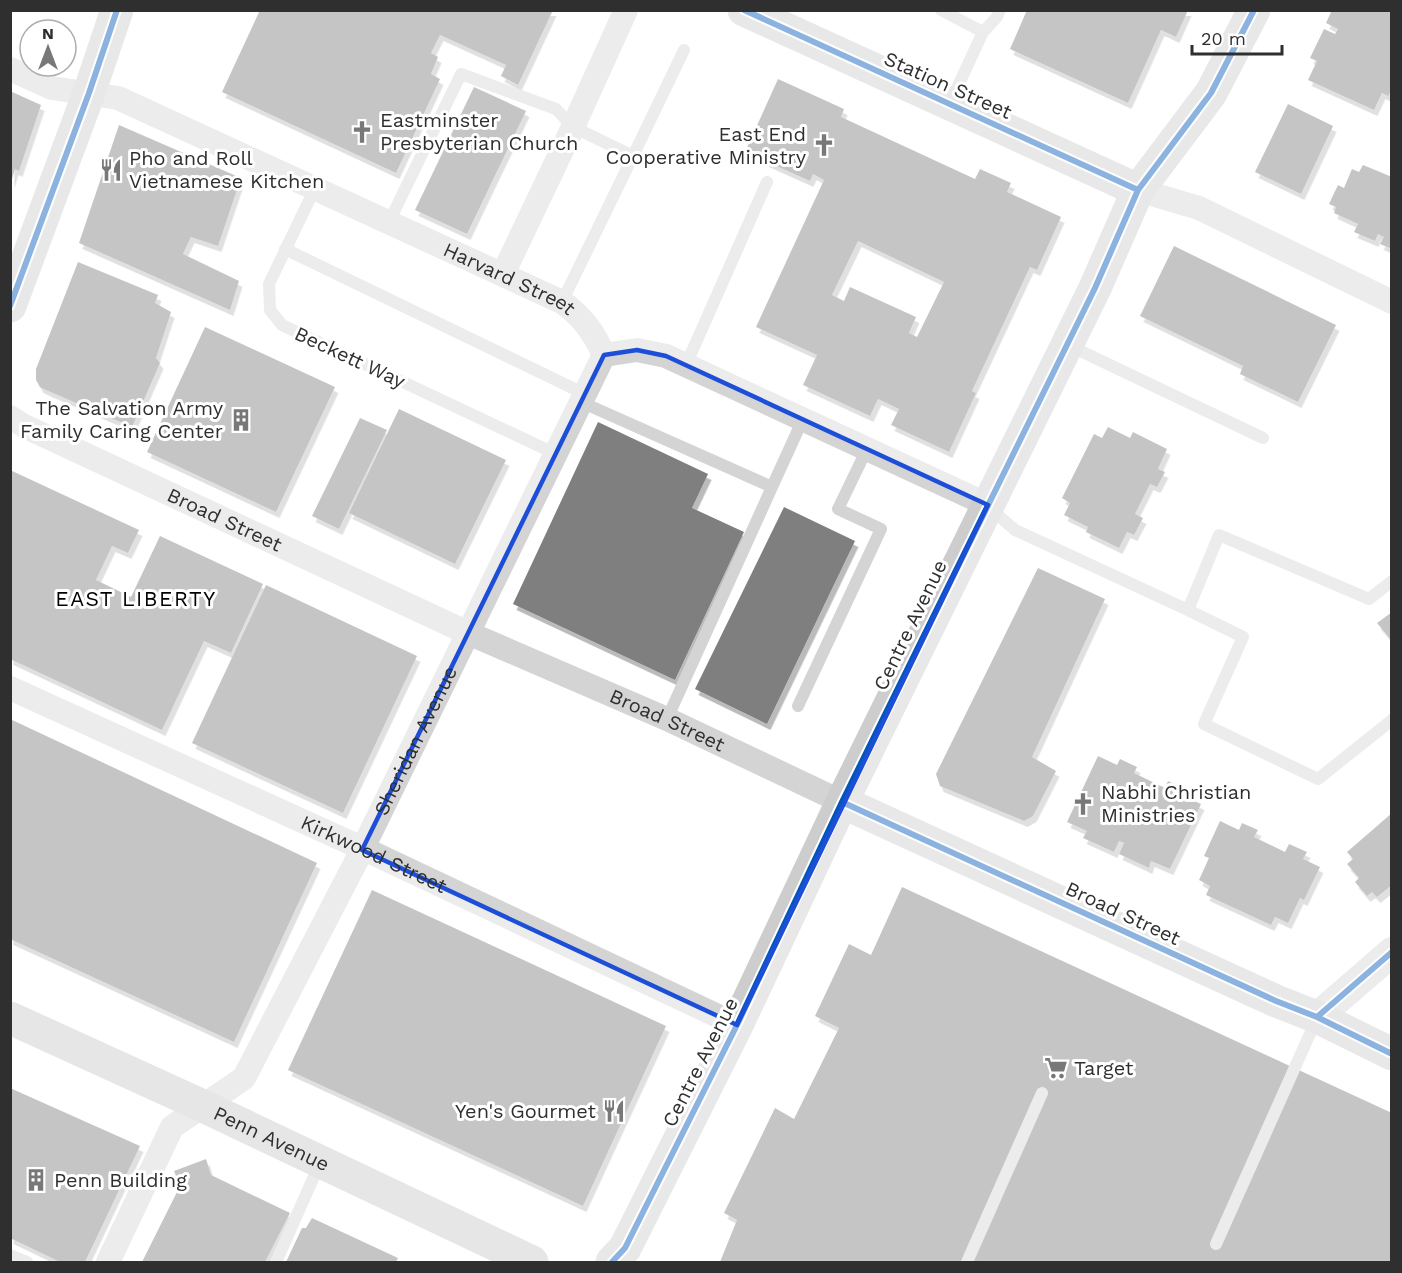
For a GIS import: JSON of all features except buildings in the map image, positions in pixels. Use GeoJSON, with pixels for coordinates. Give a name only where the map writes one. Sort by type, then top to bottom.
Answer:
{"type":"FeatureCollection","features":[{"type":"Feature","properties":{"kind":"main road"},"geometry":{"type":"LineString","coordinates":[[10,306],[89,93],[117,10]]}},
{"type":"Feature","properties":{"kind":"main road","name":"Centre Avenue"},"geometry":{"type":"LineString","coordinates":[[612,1263],[624,1248],[737,1025],[842,802],[1095,288],[1138,190],[1211,93],[1254,10]]}},
{"type":"Feature","properties":{"kind":"main road","name":"Station Street"},"geometry":{"type":"LineString","coordinates":[[753,12],[1138,190]]}},
{"type":"Feature","properties":{"kind":"main road","name":"Broad Street"},"geometry":{"type":"LineString","coordinates":[[842,802],[1266,997],[1317,1017],[1392,1054]]}},
{"type":"Feature","properties":{"kind":"main road","name":"Penn Avenue"},"geometry":{"type":"LineString","coordinates":[[10,1018],[203,1106],[531,1263]]}},
{"type":"Feature","properties":{"kind":"street"},"geometry":{"type":"LineString","coordinates":[[502,274],[626,10]]}},
{"type":"Feature","properties":{"kind":"street","name":"Harvard Street"},"geometry":{"type":"LineString","coordinates":[[10,69],[52,88],[117,98],[562,302],[593,330],[604,355]]}},
{"type":"Feature","properties":{"kind":"street","name":"Station Street"},"geometry":{"type":"LineString","coordinates":[[1138,190],[1199,208],[1392,302]]}},
{"type":"Feature","properties":{"kind":"street"},"geometry":{"type":"LineString","coordinates":[[604,355],[637,350],[666,356],[988,505]]}},
{"type":"Feature","properties":{"kind":"street","name":"Sheridan Avenue"},"geometry":{"type":"LineString","coordinates":[[108,1263],[172,1127],[244,1078],[362,850],[604,355]]}},
{"type":"Feature","properties":{"kind":"street","name":"Broad Street"},"geometry":{"type":"LineString","coordinates":[[10,417],[24,426],[468,633],[667,719],[842,802]]}},
{"type":"Feature","properties":{"kind":"street","name":"Kirkwood Street"},"geometry":{"type":"LineString","coordinates":[[10,688],[388,860],[737,1025]]}},
{"type":"Feature","properties":{"kind":"street"},"geometry":{"type":"LineString","coordinates":[[1317,1017],[1392,952]]}},
{"type":"Feature","properties":{"kind":"lane"},"geometry":{"type":"LineString","coordinates":[[949,104],[983,32],[997,17],[1000,10]]}},
{"type":"Feature","properties":{"kind":"lane"},"geometry":{"type":"LineString","coordinates":[[948,12],[983,32]]}},
{"type":"Feature","properties":{"kind":"lane"},"geometry":{"type":"LineString","coordinates":[[562,302],[684,50]]}},
{"type":"Feature","properties":{"kind":"lane"},"geometry":{"type":"LineString","coordinates":[[389,222],[461,74],[556,110],[573,127],[633,156]]}},
{"type":"Feature","properties":{"kind":"lane"},"geometry":{"type":"LineString","coordinates":[[686,365],[767,182]]}},
{"type":"Feature","properties":{"kind":"lane","name":"Beckett Way"},"geometry":{"type":"LineString","coordinates":[[315,188],[269,284],[270,310],[282,325],[556,454]]}},
{"type":"Feature","properties":{"kind":"lane"},"geometry":{"type":"LineString","coordinates":[[285,249],[583,398],[772,488]]}},
{"type":"Feature","properties":{"kind":"lane"},"geometry":{"type":"LineString","coordinates":[[1067,344],[1263,438]]}},
{"type":"Feature","properties":{"kind":"lane"},"geometry":{"type":"LineString","coordinates":[[667,719],[803,418]]}},
{"type":"Feature","properties":{"kind":"lane"},"geometry":{"type":"LineString","coordinates":[[798,706],[881,529],[838,509],[867,449]]}},
{"type":"Feature","properties":{"kind":"lane"},"geometry":{"type":"LineString","coordinates":[[988,505],[1015,530],[1243,637],[1204,724],[1318,779],[1390,726]]}},
{"type":"Feature","properties":{"kind":"lane"},"geometry":{"type":"LineString","coordinates":[[1188,610],[1220,535],[1369,599],[1392,581]]}},
{"type":"Feature","properties":{"kind":"lane"},"geometry":{"type":"LineString","coordinates":[[1216,1244],[1317,1017]]}},
{"type":"Feature","properties":{"kind":"lane"},"geometry":{"type":"LineString","coordinates":[[967,1263],[1042,1093]]}},
{"type":"Feature","properties":{"kind":"lane"},"geometry":{"type":"LineString","coordinates":[[276,1263],[321,1162]]}},
{"type":"Feature","properties":{"kind":"lane"},"geometry":{"type":"LineString","coordinates":[[10,1255],[27,1263]]}},
{"type":"Feature","properties":{"kind":"highlighted area"},"geometry":{"type":"Polygon","coordinates":[[[637,350],[666,356],[988,505],[737,1025],[362,850],[604,355],[637,350]]]}},
{"type":"Feature","properties":{"kind":"cycle path"},"geometry":{"type":"LineString","coordinates":[[10,306],[89,93],[117,10]]}},
{"type":"Feature","properties":{"kind":"cycle path"},"geometry":{"type":"LineString","coordinates":[[744,10],[1138,190]]}},
{"type":"Feature","properties":{"kind":"cycle path"},"geometry":{"type":"LineString","coordinates":[[612,1262],[625,1248],[737,1025],[842,802],[1095,288],[1138,190],[1211,93],[1254,10]]}},
{"type":"Feature","properties":{"kind":"cycle path"},"geometry":{"type":"LineString","coordinates":[[842,802],[1276,1001],[1317,1017],[1392,1054]]}},
{"type":"Feature","properties":{"kind":"cycle path"},"geometry":{"type":"LineString","coordinates":[[1317,1017],[1392,952]]}},
{"type":"Feature","properties":{"kind":"place","name":"Eastminster Presbyterian Church"},"geometry":{"type":"Point","coordinates":[362,132]}},
{"type":"Feature","properties":{"kind":"place","name":"East End Cooperative Ministry"},"geometry":{"type":"Point","coordinates":[824,145]}},
{"type":"Feature","properties":{"kind":"place","name":"Pho and Roll Vietnamese Kitchen"},"geometry":{"type":"Point","coordinates":[111,170]}},
{"type":"Feature","properties":{"kind":"place","name":"The Salvation Army Family Caring Center"},"geometry":{"type":"Point","coordinates":[241,420]}},
{"type":"Feature","properties":{"kind":"place","name":"Nabhi Christian Ministries"},"geometry":{"type":"Point","coordinates":[1083,804]}},
{"type":"Feature","properties":{"kind":"place","name":"Target"},"geometry":{"type":"Point","coordinates":[1056,1068]}},
{"type":"Feature","properties":{"kind":"place","name":"Yen's Gourmet"},"geometry":{"type":"Point","coordinates":[614,1111]}},
{"type":"Feature","properties":{"kind":"place","name":"Penn Building"},"geometry":{"type":"Point","coordinates":[36,1180]}},
{"type":"Feature","properties":{"kind":"district","name":"EAST LIBERTY"},"geometry":{"type":"Point","coordinates":[136,598]}}]}
